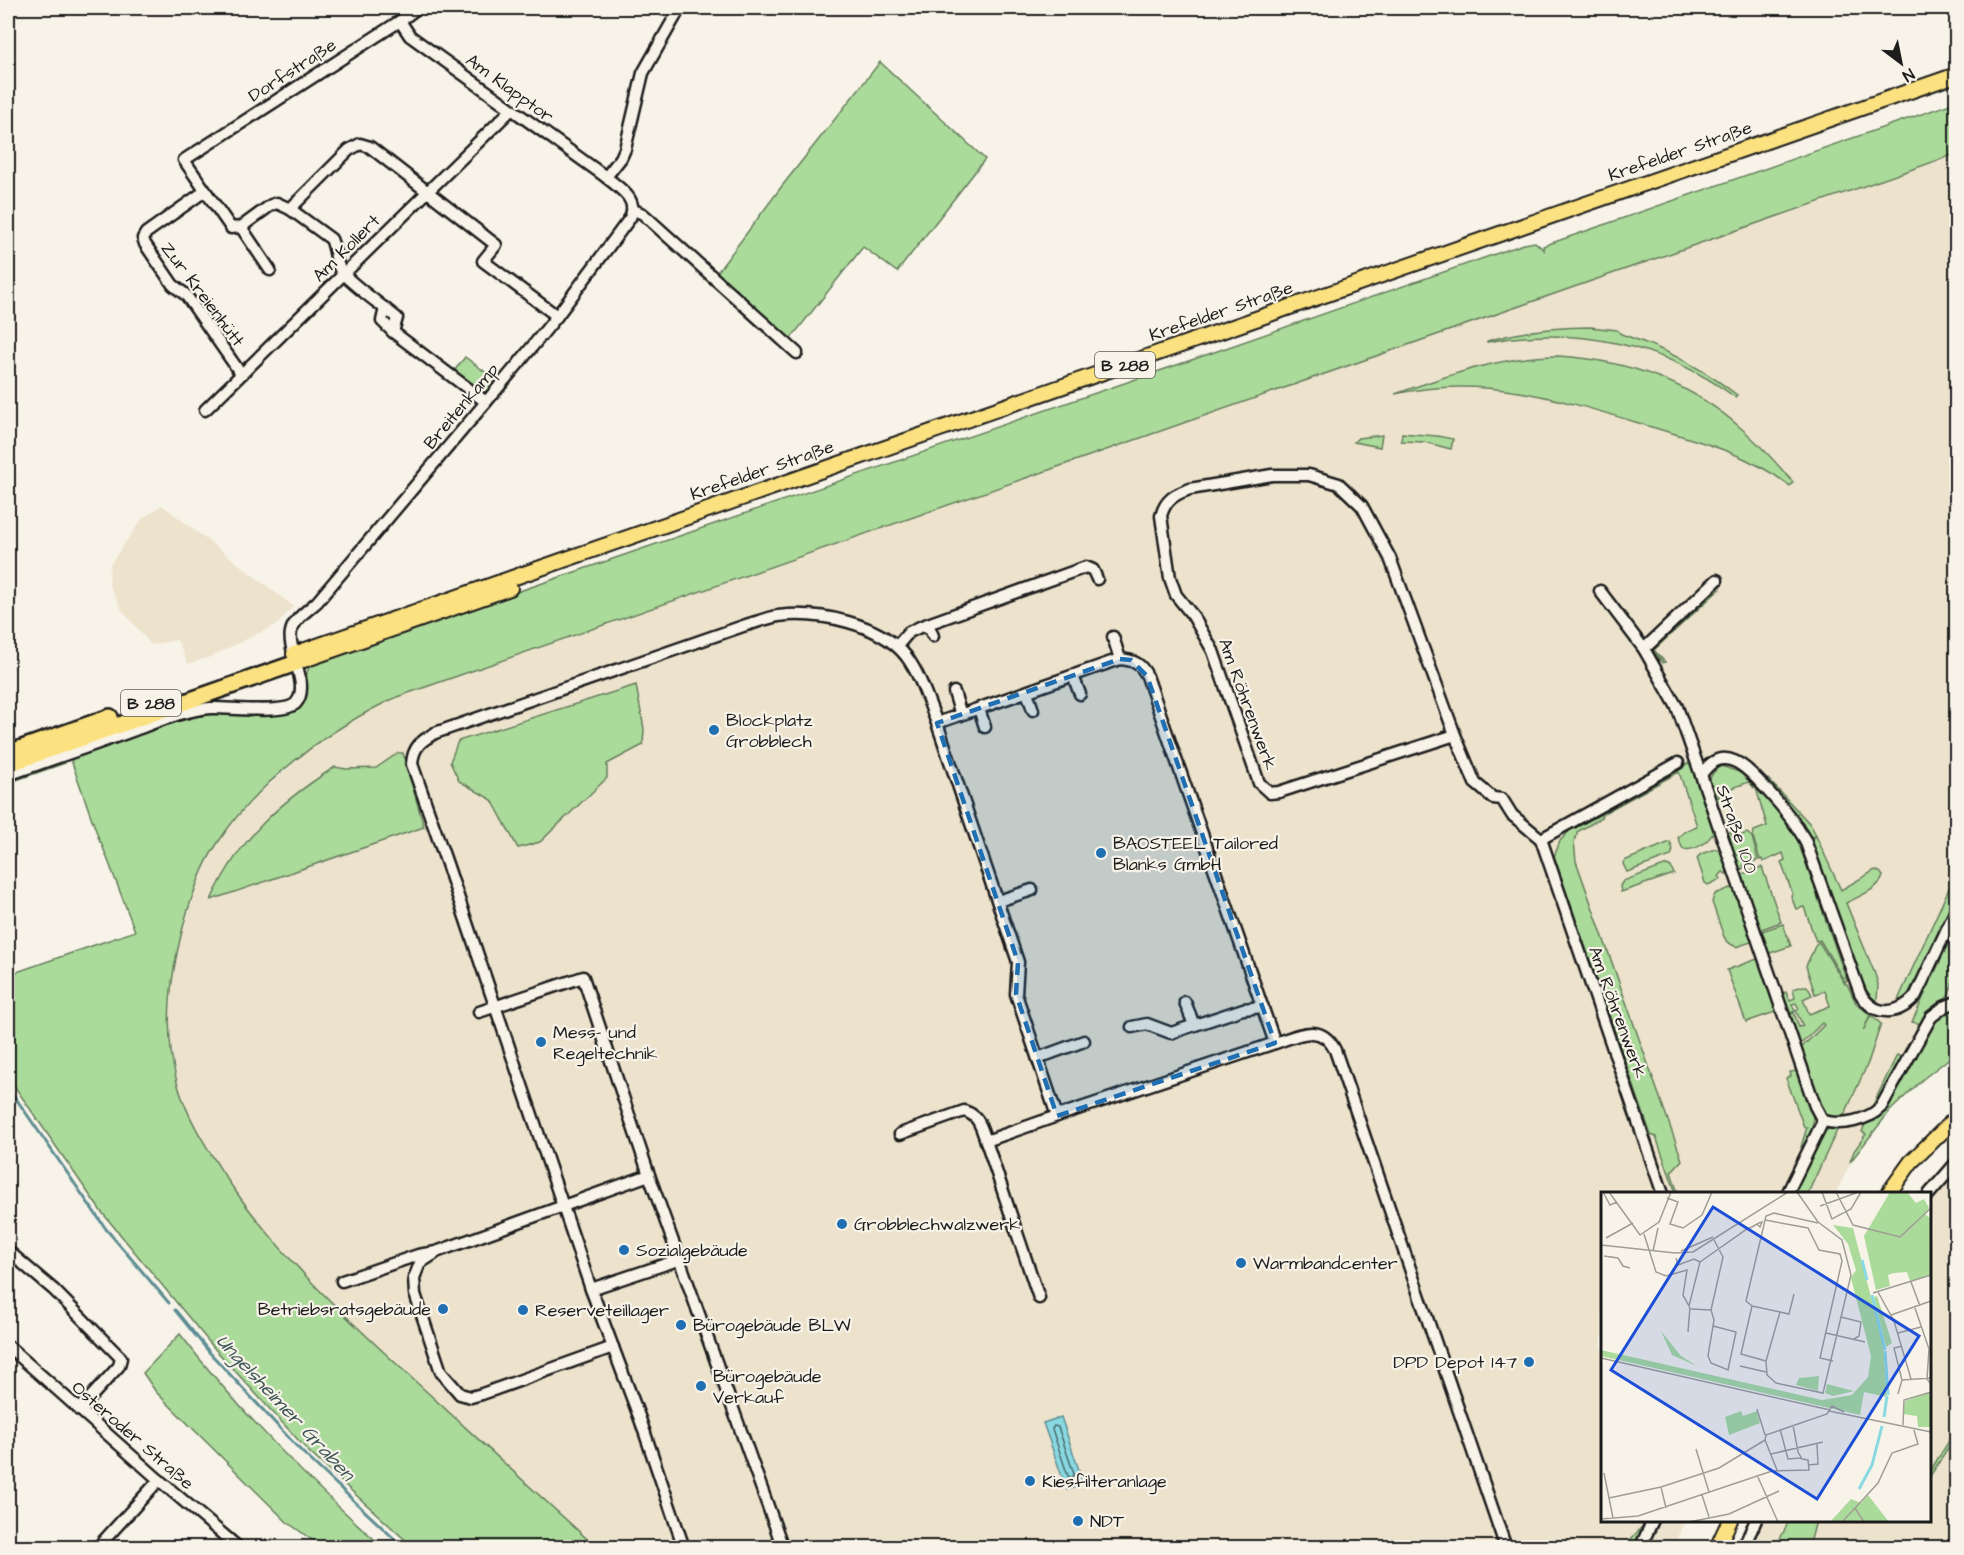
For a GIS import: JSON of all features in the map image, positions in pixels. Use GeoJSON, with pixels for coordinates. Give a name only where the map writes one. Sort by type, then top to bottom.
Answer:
{"type":"FeatureCollection","features":[{"type":"Feature","properties":{"kind":"highway","name":"Krefelder Straße"},"geometry":{"type":"LineString","coordinates":[[8,753],[295,658]]}},
{"type":"Feature","properties":{"kind":"highway","name":"Krefelder Straße"},"geometry":{"type":"LineString","coordinates":[[8,764],[295,658]]}},
{"type":"Feature","properties":{"kind":"main road","name":"Krefelder Straße"},"geometry":{"type":"LineString","coordinates":[[295,658],[1956,75]]}},
{"type":"Feature","properties":{"kind":"main road","name":"Krefelder Straße"},"geometry":{"type":"LineString","coordinates":[[295,658],[1956,85]]}},
{"type":"Feature","properties":{"kind":"main road"},"geometry":{"type":"LineString","coordinates":[[1889,1192],[1911,1162],[1956,1118]]}},
{"type":"Feature","properties":{"kind":"main road"},"geometry":{"type":"LineString","coordinates":[[1717,1548],[1730,1522]]}},
{"type":"Feature","properties":{"kind":"street","name":"Dorfstraße"},"geometry":{"type":"LineString","coordinates":[[205,191],[184,160],[417,8]]}},
{"type":"Feature","properties":{"kind":"street"},"geometry":{"type":"LineString","coordinates":[[680,8],[643,73],[625,148],[621,158],[606,177],[628,195],[633,202],[634,210],[643,214],[797,353]]}},
{"type":"Feature","properties":{"kind":"street","name":"Am Klapptor"},"geometry":{"type":"LineString","coordinates":[[400,21],[410,36],[606,177]]}},
{"type":"Feature","properties":{"kind":"street","name":"Am Kollert"},"geometry":{"type":"LineString","coordinates":[[205,410],[511,110]]}},
{"type":"Feature","properties":{"kind":"street"},"geometry":{"type":"LineString","coordinates":[[290,209],[349,150],[360,144],[370,147],[496,245],[483,261],[557,316]]}},
{"type":"Feature","properties":{"kind":"street"},"geometry":{"type":"LineString","coordinates":[[205,191],[231,228],[241,227],[272,205],[283,205],[331,239],[335,259],[343,274],[397,318],[393,332],[486,402]]}},
{"type":"Feature","properties":{"kind":"street","name":"Zur Kreienhütt"},"geometry":{"type":"LineString","coordinates":[[205,191],[146,233],[143,238],[173,285],[186,295],[241,374]]}},
{"type":"Feature","properties":{"kind":"street","name":"Breitenkamp"},"geometry":{"type":"LineString","coordinates":[[8,775],[190,712],[208,708],[286,709],[297,702],[300,696],[291,632],[295,623],[317,602],[557,316],[630,219],[634,210]]}},
{"type":"Feature","properties":{"kind":"street"},"geometry":{"type":"LineString","coordinates":[[241,227],[270,270]]}},
{"type":"Feature","properties":{"kind":"street","name":"Am Röhrenwerk"},"geometry":{"type":"LineString","coordinates":[[1455,735],[1270,793],[1259,783],[1213,651],[1193,616],[1176,595],[1170,578],[1161,516],[1163,506],[1177,493],[1190,489],[1272,475],[1309,475],[1339,484],[1362,506],[1390,558],[1455,735],[1476,783],[1493,798],[1502,799],[1512,815],[1541,839],[1663,1192]]}},
{"type":"Feature","properties":{"kind":"street"},"geometry":{"type":"LineString","coordinates":[[897,646],[909,632],[922,626],[1086,567],[1093,570],[1097,579]]}},
{"type":"Feature","properties":{"kind":"street"},"geometry":{"type":"LineString","coordinates":[[1644,649],[1717,580]]}},
{"type":"Feature","properties":{"kind":"street"},"geometry":{"type":"LineString","coordinates":[[1600,591],[1644,649],[1677,707],[1701,775]]}},
{"type":"Feature","properties":{"kind":"street"},"geometry":{"type":"LineString","coordinates":[[684,1548],[562,1206],[412,764],[413,752],[422,741],[446,729],[778,616],[813,616],[848,622],[876,632],[897,646],[907,657],[918,675],[937,723],[1018,962],[1016,994],[1057,1116]]}},
{"type":"Feature","properties":{"kind":"street"},"geometry":{"type":"LineString","coordinates":[[922,626],[930,629],[933,636]]}},
{"type":"Feature","properties":{"kind":"street"},"geometry":{"type":"LineString","coordinates":[[1113,637],[1120,659]]}},
{"type":"Feature","properties":{"kind":"street"},"geometry":{"type":"LineString","coordinates":[[937,723],[1120,659],[1131,660],[1142,666],[1148,676],[1275,1043]]}},
{"type":"Feature","properties":{"kind":"street"},"geometry":{"type":"LineString","coordinates":[[1073,676],[1080,694]]}},
{"type":"Feature","properties":{"kind":"street"},"geometry":{"type":"LineString","coordinates":[[954,692],[961,715]]}},
{"type":"Feature","properties":{"kind":"street"},"geometry":{"type":"LineString","coordinates":[[1027,692],[1033,710]]}},
{"type":"Feature","properties":{"kind":"street"},"geometry":{"type":"LineString","coordinates":[[979,709],[986,727]]}},
{"type":"Feature","properties":{"kind":"street","name":"Straße 100"},"geometry":{"type":"LineString","coordinates":[[1822,1121],[1701,775],[1706,768],[1722,759],[1738,762],[1748,769],[1793,819],[1805,840],[1860,993],[1873,1008],[1885,1011],[1897,1010],[1915,997],[1956,910]]}},
{"type":"Feature","properties":{"kind":"street"},"geometry":{"type":"LineString","coordinates":[[1541,839],[1678,763]]}},
{"type":"Feature","properties":{"kind":"street"},"geometry":{"type":"LineString","coordinates":[[998,901],[1032,890]]}},
{"type":"Feature","properties":{"kind":"street"},"geometry":{"type":"LineString","coordinates":[[479,1012],[583,977],[650,1175],[783,1548]]}},
{"type":"Feature","properties":{"kind":"street"},"geometry":{"type":"LineString","coordinates":[[1185,1002],[1194,1025]]}},
{"type":"Feature","properties":{"kind":"street"},"geometry":{"type":"LineString","coordinates":[[1788,1192],[1822,1121],[1854,1121],[1873,1115],[1881,1107],[1931,1017],[1944,1007],[1956,1002]]}},
{"type":"Feature","properties":{"kind":"street"},"geometry":{"type":"LineString","coordinates":[[1132,1027],[1147,1024],[1171,1033],[1243,1009],[1263,1007]]}},
{"type":"Feature","properties":{"kind":"street"},"geometry":{"type":"LineString","coordinates":[[986,1141],[1275,1043],[1306,1033],[1320,1033],[1330,1041],[1335,1050],[1506,1548]]}},
{"type":"Feature","properties":{"kind":"street"},"geometry":{"type":"LineString","coordinates":[[1038,1058],[1084,1041]]}},
{"type":"Feature","properties":{"kind":"street"},"geometry":{"type":"LineString","coordinates":[[900,1134],[964,1111],[972,1113],[979,1120],[1039,1298]]}},
{"type":"Feature","properties":{"kind":"street"},"geometry":{"type":"LineString","coordinates":[[1931,1192],[1956,1163]]}},
{"type":"Feature","properties":{"kind":"street"},"geometry":{"type":"LineString","coordinates":[[342,1281],[418,1255],[436,1252],[650,1175]]}},
{"type":"Feature","properties":{"kind":"street"},"geometry":{"type":"LineString","coordinates":[[8,1251],[54,1290],[121,1358],[119,1366],[79,1410]]}},
{"type":"Feature","properties":{"kind":"street"},"geometry":{"type":"LineString","coordinates":[[436,1252],[420,1263],[414,1278],[415,1294],[441,1372],[460,1394],[471,1397],[482,1394],[613,1347]]}},
{"type":"Feature","properties":{"kind":"street"},"geometry":{"type":"LineString","coordinates":[[591,1289],[681,1259]]}},
{"type":"Feature","properties":{"kind":"street","name":"Osteroder Straße"},"geometry":{"type":"LineString","coordinates":[[8,1346],[239,1548]]}},
{"type":"Feature","properties":{"kind":"street"},"geometry":{"type":"LineString","coordinates":[[98,1548],[159,1480]]}},
{"type":"Feature","properties":{"kind":"street"},"geometry":{"type":"LineString","coordinates":[[1640,1548],[1653,1522]]}},
{"type":"Feature","properties":{"kind":"street"},"geometry":{"type":"LineString","coordinates":[[1743,1548],[1756,1522]]}},
{"type":"Feature","properties":{"kind":"highlighted area"},"geometry":{"type":"Polygon","coordinates":[[[1120,659],[1131,660],[1147,676],[1275,1043],[1057,1116],[1016,994],[1018,962],[937,723],[1120,659]]]}},
{"type":"Feature","properties":{"kind":"shaded area"},"geometry":{"type":"Polygon","coordinates":[[[1956,154],[1956,1053],[1923,1079],[1890,1111],[1849,1166],[1836,1192],[1601,1192],[1601,1522],[1685,1522],[1673,1547],[596,1548],[325,1297],[289,1260],[247,1207],[209,1151],[185,1108],[177,1081],[169,1028],[175,956],[198,881],[216,845],[229,826],[253,800],[309,749],[342,726],[397,697],[1956,154]]]}},
{"type":"Feature","properties":{"kind":"shaded area"},"geometry":{"type":"Polygon","coordinates":[[[162,505],[293,606],[278,624],[210,657],[188,664],[177,640],[151,645],[122,610],[109,585],[110,564],[143,518],[162,505]]]}},
{"type":"Feature","properties":{"kind":"shaded area"},"geometry":{"type":"Polygon","coordinates":[[[1956,1155],[1956,1547],[1739,1548],[1752,1522],[1931,1522],[1931,1192],[1919,1192],[1956,1155]]]}},
{"type":"Feature","properties":{"kind":"green space"},"geometry":{"type":"Polygon","coordinates":[[[880,62],[985,159],[897,272],[863,247],[788,342],[716,274],[880,62]]]}},
{"type":"Feature","properties":{"kind":"green space"},"geometry":{"type":"Polygon","coordinates":[[[1956,102],[1956,154],[397,697],[372,709],[321,741],[297,759],[252,800],[233,821],[207,861],[195,888],[176,957],[170,998],[170,1040],[177,1082],[186,1107],[225,1176],[247,1207],[294,1264],[372,1341],[596,1547],[413,1547],[310,1453],[214,1348],[100,1210],[8,1077],[8,975],[135,931],[70,757],[197,715],[213,712],[286,714],[303,702],[307,690],[306,676],[313,662],[1524,244],[1535,242],[1544,250],[1543,246],[1956,102]]]}},
{"type":"Feature","properties":{"kind":"green space"},"geometry":{"type":"Polygon","coordinates":[[[1590,327],[1617,330],[1621,334],[1667,352],[1696,367],[1737,395],[1735,397],[1678,364],[1617,343],[1553,336],[1520,337],[1487,342],[1538,330],[1590,327]]]}},
{"type":"Feature","properties":{"kind":"green space"},"geometry":{"type":"Polygon","coordinates":[[[1558,356],[1584,358],[1633,369],[1680,387],[1722,413],[1742,429],[1793,482],[1790,486],[1759,466],[1708,444],[1559,400],[1527,393],[1462,387],[1429,388],[1395,394],[1496,363],[1558,356]]]}},
{"type":"Feature","properties":{"kind":"green space"},"geometry":{"type":"Polygon","coordinates":[[[465,357],[496,380],[487,391],[482,392],[454,371],[465,357]]]}},
{"type":"Feature","properties":{"kind":"green space"},"geometry":{"type":"Polygon","coordinates":[[[1402,433],[1453,439],[1451,449],[1424,442],[1401,441],[1402,433]]]}},
{"type":"Feature","properties":{"kind":"green space"},"geometry":{"type":"Polygon","coordinates":[[[1382,435],[1380,447],[1354,442],[1358,438],[1382,435]]]}},
{"type":"Feature","properties":{"kind":"green space"},"geometry":{"type":"Polygon","coordinates":[[[1718,588],[1720,589],[1654,650],[1665,662],[1663,663],[1653,651],[1655,644],[1718,588]]]}},
{"type":"Feature","properties":{"kind":"green space"},"geometry":{"type":"Polygon","coordinates":[[[636,685],[644,729],[643,745],[607,764],[607,778],[540,842],[518,848],[492,800],[459,781],[450,762],[458,741],[636,685]]]}},
{"type":"Feature","properties":{"kind":"green space"},"geometry":{"type":"Polygon","coordinates":[[[398,753],[403,753],[424,827],[211,900],[222,878],[248,840],[262,824],[296,794],[335,767],[376,768],[398,753]]]}},
{"type":"Feature","properties":{"kind":"green space"},"geometry":{"type":"Polygon","coordinates":[[[63,760],[65,763],[8,783],[8,778],[63,760]]]}},
{"type":"Feature","properties":{"kind":"green space"},"geometry":{"type":"Polygon","coordinates":[[[1692,761],[1715,830],[1702,845],[1693,849],[1683,849],[1678,838],[1685,831],[1697,826],[1679,772],[1602,814],[1601,818],[1577,832],[1574,841],[1576,861],[1682,1160],[1671,1172],[1678,1192],[1676,1192],[1656,1137],[1651,1135],[1554,857],[1560,841],[1573,827],[1574,829],[1671,776],[1670,773],[1692,761]]]}},
{"type":"Feature","properties":{"kind":"green space"},"geometry":{"type":"Polygon","coordinates":[[[1721,766],[1745,774],[1756,786],[1754,788],[1749,782],[1718,793],[1720,800],[1715,801],[1710,778],[1721,766]]]}},
{"type":"Feature","properties":{"kind":"green space"},"geometry":{"type":"Polygon","coordinates":[[[1768,779],[1810,824],[1816,835],[1810,838],[1799,817],[1766,781],[1768,779]]]}},
{"type":"Feature","properties":{"kind":"green space"},"geometry":{"type":"Polygon","coordinates":[[[1756,788],[1787,822],[1797,838],[1847,981],[1845,982],[1820,940],[1816,941],[1804,907],[1796,909],[1781,862],[1785,860],[1783,853],[1763,862],[1762,859],[1760,860],[1753,837],[1754,831],[1767,826],[1756,788]]]}},
{"type":"Feature","properties":{"kind":"green space"},"geometry":{"type":"Polygon","coordinates":[[[1731,831],[1733,838],[1747,833],[1752,837],[1758,860],[1739,870],[1726,834],[1731,831]]]}},
{"type":"Feature","properties":{"kind":"green space"},"geometry":{"type":"Polygon","coordinates":[[[1816,836],[1841,890],[1875,870],[1883,876],[1873,889],[1846,903],[1875,974],[1878,984],[1877,1001],[1869,995],[1859,976],[1811,839],[1816,836]]]}},
{"type":"Feature","properties":{"kind":"green space"},"geometry":{"type":"Polygon","coordinates":[[[1670,842],[1673,850],[1671,856],[1627,872],[1624,861],[1670,842]]]}},
{"type":"Feature","properties":{"kind":"green space"},"geometry":{"type":"Polygon","coordinates":[[[1715,849],[1722,850],[1728,869],[1726,874],[1723,872],[1719,876],[1721,879],[1708,885],[1705,883],[1697,858],[1715,849]]]}},
{"type":"Feature","properties":{"kind":"green space"},"geometry":{"type":"Polygon","coordinates":[[[1667,865],[1671,867],[1674,874],[1621,892],[1620,886],[1623,881],[1667,865]]]}},
{"type":"Feature","properties":{"kind":"green space"},"geometry":{"type":"Polygon","coordinates":[[[1762,867],[1781,922],[1759,930],[1740,875],[1762,867]]]}},
{"type":"Feature","properties":{"kind":"green space"},"geometry":{"type":"Polygon","coordinates":[[[1956,873],[1956,902],[1905,1000],[1898,1000],[1956,873]]]}},
{"type":"Feature","properties":{"kind":"green space"},"geometry":{"type":"Polygon","coordinates":[[[1730,888],[1735,890],[1754,941],[1736,947],[1727,942],[1724,937],[1712,902],[1715,894],[1730,888]]]}},
{"type":"Feature","properties":{"kind":"green space"},"geometry":{"type":"Polygon","coordinates":[[[1783,924],[1791,946],[1767,954],[1759,932],[1783,924]]]}},
{"type":"Feature","properties":{"kind":"green space"},"geometry":{"type":"Polygon","coordinates":[[[1956,938],[1955,971],[1949,995],[1921,1024],[1912,1022],[1948,944],[1956,938]]]}},
{"type":"Feature","properties":{"kind":"green space"},"geometry":{"type":"Polygon","coordinates":[[[1819,942],[1847,984],[1856,1003],[1870,1015],[1863,1031],[1871,1015],[1881,1024],[1868,1063],[1845,1114],[1834,1118],[1821,1110],[1800,1049],[1824,1025],[1822,1023],[1799,1046],[1788,1015],[1794,1013],[1799,1027],[1803,1026],[1796,1011],[1799,1009],[1796,1003],[1792,1004],[1795,1011],[1788,1014],[1781,993],[1786,992],[1790,1000],[1795,998],[1793,989],[1807,986],[1812,995],[1803,999],[1809,1014],[1830,1006],[1825,991],[1815,994],[1806,966],[1819,942]]]}},
{"type":"Feature","properties":{"kind":"green space"},"geometry":{"type":"Polygon","coordinates":[[[1760,958],[1778,1011],[1746,1022],[1727,970],[1760,958]]]}},
{"type":"Feature","properties":{"kind":"green space"},"geometry":{"type":"Polygon","coordinates":[[[1956,1007],[1956,1053],[1923,1079],[1890,1111],[1850,1162],[1854,1151],[1866,1134],[1862,1132],[1865,1124],[1875,1121],[1883,1112],[1932,1023],[1940,1014],[1956,1007]]]}},
{"type":"Feature","properties":{"kind":"green space"},"geometry":{"type":"Polygon","coordinates":[[[1897,1055],[1903,1058],[1879,1104],[1869,1113],[1897,1055]]]}},
{"type":"Feature","properties":{"kind":"green space"},"geometry":{"type":"Polygon","coordinates":[[[1797,1071],[1808,1095],[1813,1120],[1808,1139],[1801,1147],[1807,1127],[1804,1127],[1786,1078],[1791,1076],[1790,1072],[1797,1071]]]}},
{"type":"Feature","properties":{"kind":"green space"},"geometry":{"type":"Polygon","coordinates":[[[1839,1126],[1808,1192],[1793,1192],[1820,1136],[1828,1129],[1839,1126]]]}},
{"type":"Feature","properties":{"kind":"green space"},"geometry":{"type":"Polygon","coordinates":[[[180,1334],[251,1419],[329,1498],[383,1547],[322,1547],[287,1522],[156,1392],[143,1373],[180,1334]]]}},
{"type":"Feature","properties":{"kind":"green space"},"geometry":{"type":"Polygon","coordinates":[[[1956,1430],[1956,1437],[1931,1474],[1931,1469],[1956,1430]]]}},
{"type":"Feature","properties":{"kind":"green space"},"geometry":{"type":"Polygon","coordinates":[[[1646,1522],[1647,1522],[1637,1547],[1623,1548],[1646,1522]]]}},
{"type":"Feature","properties":{"kind":"green space"},"geometry":{"type":"Polygon","coordinates":[[[1788,1522],[1816,1522],[1809,1547],[1788,1541],[1785,1547],[1776,1547],[1788,1522]]]}},
{"type":"Feature","properties":{"kind":"water"},"geometry":{"type":"Polygon","coordinates":[[[1061,1417],[1082,1479],[1078,1480],[1079,1486],[1067,1490],[1043,1423],[1061,1417]]]}},
{"type":"Feature","properties":{"kind":"waterway","name":"Ungelsheimer Graben"},"geometry":{"type":"LineString","coordinates":[[8,1087],[106,1229],[169,1303]]}},
{"type":"Feature","properties":{"kind":"waterway","name":"Ungelsheimer Graben"},"geometry":{"type":"LineString","coordinates":[[175,1310],[210,1353],[302,1452],[404,1548]]}},
{"type":"Feature","properties":{"kind":"place","name":"Blockplatz Grobblech"},"geometry":{"type":"Point","coordinates":[714,730]}},
{"type":"Feature","properties":{"kind":"place","name":"BAOSTEEL Tailored Blanks GmbH"},"geometry":{"type":"Point","coordinates":[1101,853]}},
{"type":"Feature","properties":{"kind":"place","name":"Mess- und Regeltechnik"},"geometry":{"type":"Point","coordinates":[541,1042]}},
{"type":"Feature","properties":{"kind":"place","name":"Grobblechwalzwerk"},"geometry":{"type":"Point","coordinates":[842,1224]}},
{"type":"Feature","properties":{"kind":"place","name":"Sozialgebäude"},"geometry":{"type":"Point","coordinates":[624,1250]}},
{"type":"Feature","properties":{"kind":"place","name":"Warmbandcenter"},"geometry":{"type":"Point","coordinates":[1241,1263]}},
{"type":"Feature","properties":{"kind":"place","name":"Betriebsratsgebäude"},"geometry":{"type":"Point","coordinates":[443,1309]}},
{"type":"Feature","properties":{"kind":"place","name":"Reserveteillager"},"geometry":{"type":"Point","coordinates":[523,1310]}},
{"type":"Feature","properties":{"kind":"place","name":"Bürogebäude BLW"},"geometry":{"type":"Point","coordinates":[681,1325]}},
{"type":"Feature","properties":{"kind":"place","name":"DPD Depot 147"},"geometry":{"type":"Point","coordinates":[1529,1362]}},
{"type":"Feature","properties":{"kind":"place","name":"Bürogebäude Verkauf"},"geometry":{"type":"Point","coordinates":[701,1386]}},
{"type":"Feature","properties":{"kind":"place","name":"Kiesfilteranlage"},"geometry":{"type":"Point","coordinates":[1030,1481]}},
{"type":"Feature","properties":{"kind":"place","name":"NDT"},"geometry":{"type":"Point","coordinates":[1078,1521]}}]}
